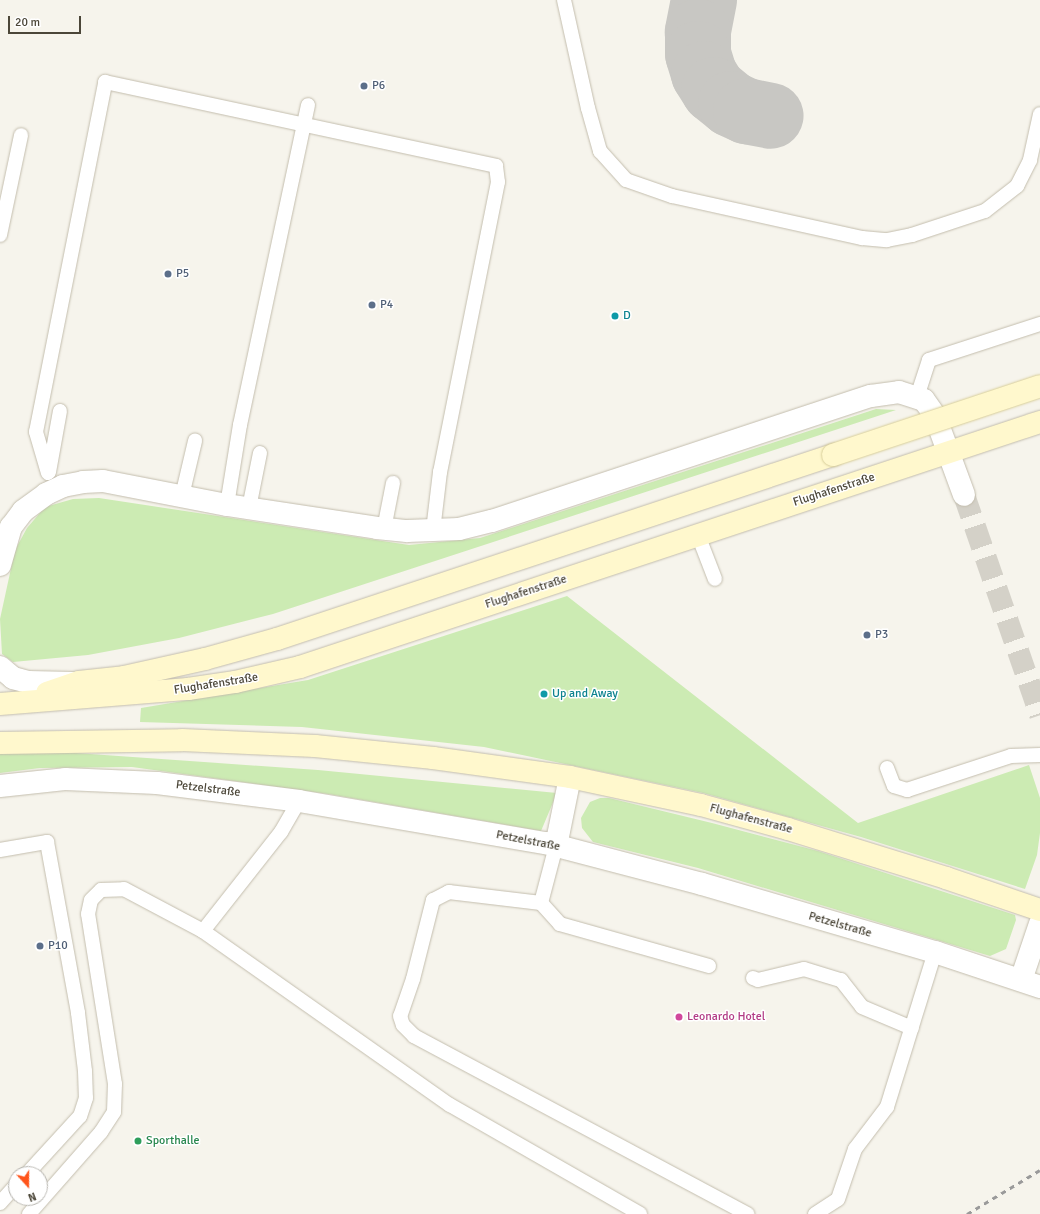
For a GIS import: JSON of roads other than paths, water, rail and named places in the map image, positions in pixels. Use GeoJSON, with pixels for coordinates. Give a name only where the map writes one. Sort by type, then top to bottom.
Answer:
{"type":"FeatureCollection","features":[{"type":"Feature","properties":{"kind":"main road","name":"Flughafenstraße"},"geometry":{"type":"LineString","coordinates":[[6,704],[79,682],[124,676],[224,654],[409,596],[1040,386]]}},
{"type":"Feature","properties":{"kind":"main road","name":"Flughafenstraße"},"geometry":{"type":"LineString","coordinates":[[6,704],[142,695],[268,675],[1040,422]]}},
{"type":"Feature","properties":{"kind":"main road","name":"Flughafenstraße"},"geometry":{"type":"LineString","coordinates":[[0,744],[174,740],[315,746],[433,758],[570,777],[701,805],[946,878],[1040,910]]}},
{"type":"Feature","properties":{"kind":"street"},"geometry":{"type":"LineString","coordinates":[[0,564],[11,528],[47,484],[63,486],[103,481],[227,505],[384,529],[433,531],[459,529],[492,521],[871,396],[899,392],[924,400],[935,416],[964,495]]}},
{"type":"Feature","properties":{"kind":"street"},"geometry":{"type":"LineString","coordinates":[[0,667],[13,678],[28,682],[79,682]]}},
{"type":"Feature","properties":{"kind":"street"},"geometry":{"type":"LineString","coordinates":[[556,846],[570,777]]}},
{"type":"Feature","properties":{"kind":"street","name":"Petzelstraße"},"geometry":{"type":"LineString","coordinates":[[0,786],[65,779],[102,778],[158,783],[299,801],[556,846],[702,884],[935,952],[1030,983]]}},
{"type":"Feature","properties":{"kind":"street"},"geometry":{"type":"LineString","coordinates":[[1030,983],[1040,924]]}},
{"type":"Feature","properties":{"kind":"lane"},"geometry":{"type":"LineString","coordinates":[[564,0],[600,151],[626,180],[672,196],[862,238],[887,240],[912,236],[985,211],[1016,186],[1030,160],[1040,114]]}},
{"type":"Feature","properties":{"kind":"lane"},"geometry":{"type":"LineString","coordinates":[[47,484],[36,432],[105,82],[496,166],[498,182],[440,472],[433,531]]}},
{"type":"Feature","properties":{"kind":"lane"},"geometry":{"type":"LineString","coordinates":[[227,505],[240,425],[308,105]]}},
{"type":"Feature","properties":{"kind":"lane"},"geometry":{"type":"LineString","coordinates":[[0,235],[21,135]]}},
{"type":"Feature","properties":{"kind":"lane"},"geometry":{"type":"LineString","coordinates":[[917,398],[929,360],[1040,324]]}},
{"type":"Feature","properties":{"kind":"lane"},"geometry":{"type":"LineString","coordinates":[[47,484],[60,411]]}},
{"type":"Feature","properties":{"kind":"lane"},"geometry":{"type":"LineString","coordinates":[[182,496],[195,441]]}},
{"type":"Feature","properties":{"kind":"lane"},"geometry":{"type":"LineString","coordinates":[[249,508],[260,453]]}},
{"type":"Feature","properties":{"kind":"lane"},"geometry":{"type":"LineString","coordinates":[[384,529],[393,483]]}},
{"type":"Feature","properties":{"kind":"lane"},"geometry":{"type":"LineString","coordinates":[[698,535],[715,579]]}},
{"type":"Feature","properties":{"kind":"lane"},"geometry":{"type":"LineString","coordinates":[[887,768],[894,786],[907,790],[1011,756],[1040,755]]}},
{"type":"Feature","properties":{"kind":"lane"},"geometry":{"type":"LineString","coordinates":[[203,931],[281,832],[299,801]]}},
{"type":"Feature","properties":{"kind":"lane"},"geometry":{"type":"LineString","coordinates":[[0,850],[46,842],[78,1013],[85,1071],[86,1098],[80,1116],[33,1166]]}},
{"type":"Feature","properties":{"kind":"lane"},"geometry":{"type":"LineString","coordinates":[[541,903],[556,846]]}},
{"type":"Feature","properties":{"kind":"lane"},"geometry":{"type":"LineString","coordinates":[[29,1214],[101,1132],[114,1112],[116,1084],[88,914],[91,900],[101,890],[124,889],[203,931],[450,1105],[640,1214]]}},
{"type":"Feature","properties":{"kind":"lane"},"geometry":{"type":"LineString","coordinates":[[709,966],[560,924],[541,903],[449,892],[433,900],[413,979],[400,1016],[402,1025],[414,1036],[748,1214]]}},
{"type":"Feature","properties":{"kind":"lane"},"geometry":{"type":"LineString","coordinates":[[815,1214],[838,1199],[855,1149],[887,1107],[935,952]]}},
{"type":"Feature","properties":{"kind":"lane"},"geometry":{"type":"LineString","coordinates":[[753,978],[758,980],[804,969],[841,980],[862,1007],[912,1028]]}},
{"type":"Feature","properties":{"kind":"lane"},"geometry":{"type":"LineString","coordinates":[[0,1203],[8,1194]]}},
{"type":"Feature","properties":{"kind":"tunnel"},"geometry":{"type":"LineString","coordinates":[[964,495],[1040,715]]}},
{"type":"Feature","properties":{"kind":"railway"},"geometry":{"type":"LineString","coordinates":[[967,1214],[1040,1170]]}},
{"type":"Feature","properties":{"kind":"place","name":"P6"},"geometry":{"type":"Point","coordinates":[364,86]}},
{"type":"Feature","properties":{"kind":"place","name":"P5"},"geometry":{"type":"Point","coordinates":[168,274]}},
{"type":"Feature","properties":{"kind":"place","name":"P4"},"geometry":{"type":"Point","coordinates":[372,305]}},
{"type":"Feature","properties":{"kind":"place","name":"D"},"geometry":{"type":"Point","coordinates":[615,316]}},
{"type":"Feature","properties":{"kind":"place","name":"P3"},"geometry":{"type":"Point","coordinates":[867,635]}},
{"type":"Feature","properties":{"kind":"place","name":"Up and Away"},"geometry":{"type":"Point","coordinates":[544,694]}},
{"type":"Feature","properties":{"kind":"place","name":"P10"},"geometry":{"type":"Point","coordinates":[40,946]}},
{"type":"Feature","properties":{"kind":"place","name":"Leonardo Hotel"},"geometry":{"type":"Point","coordinates":[679,1017]}},
{"type":"Feature","properties":{"kind":"place","name":"Sporthalle"},"geometry":{"type":"Point","coordinates":[138,1141]}}]}
